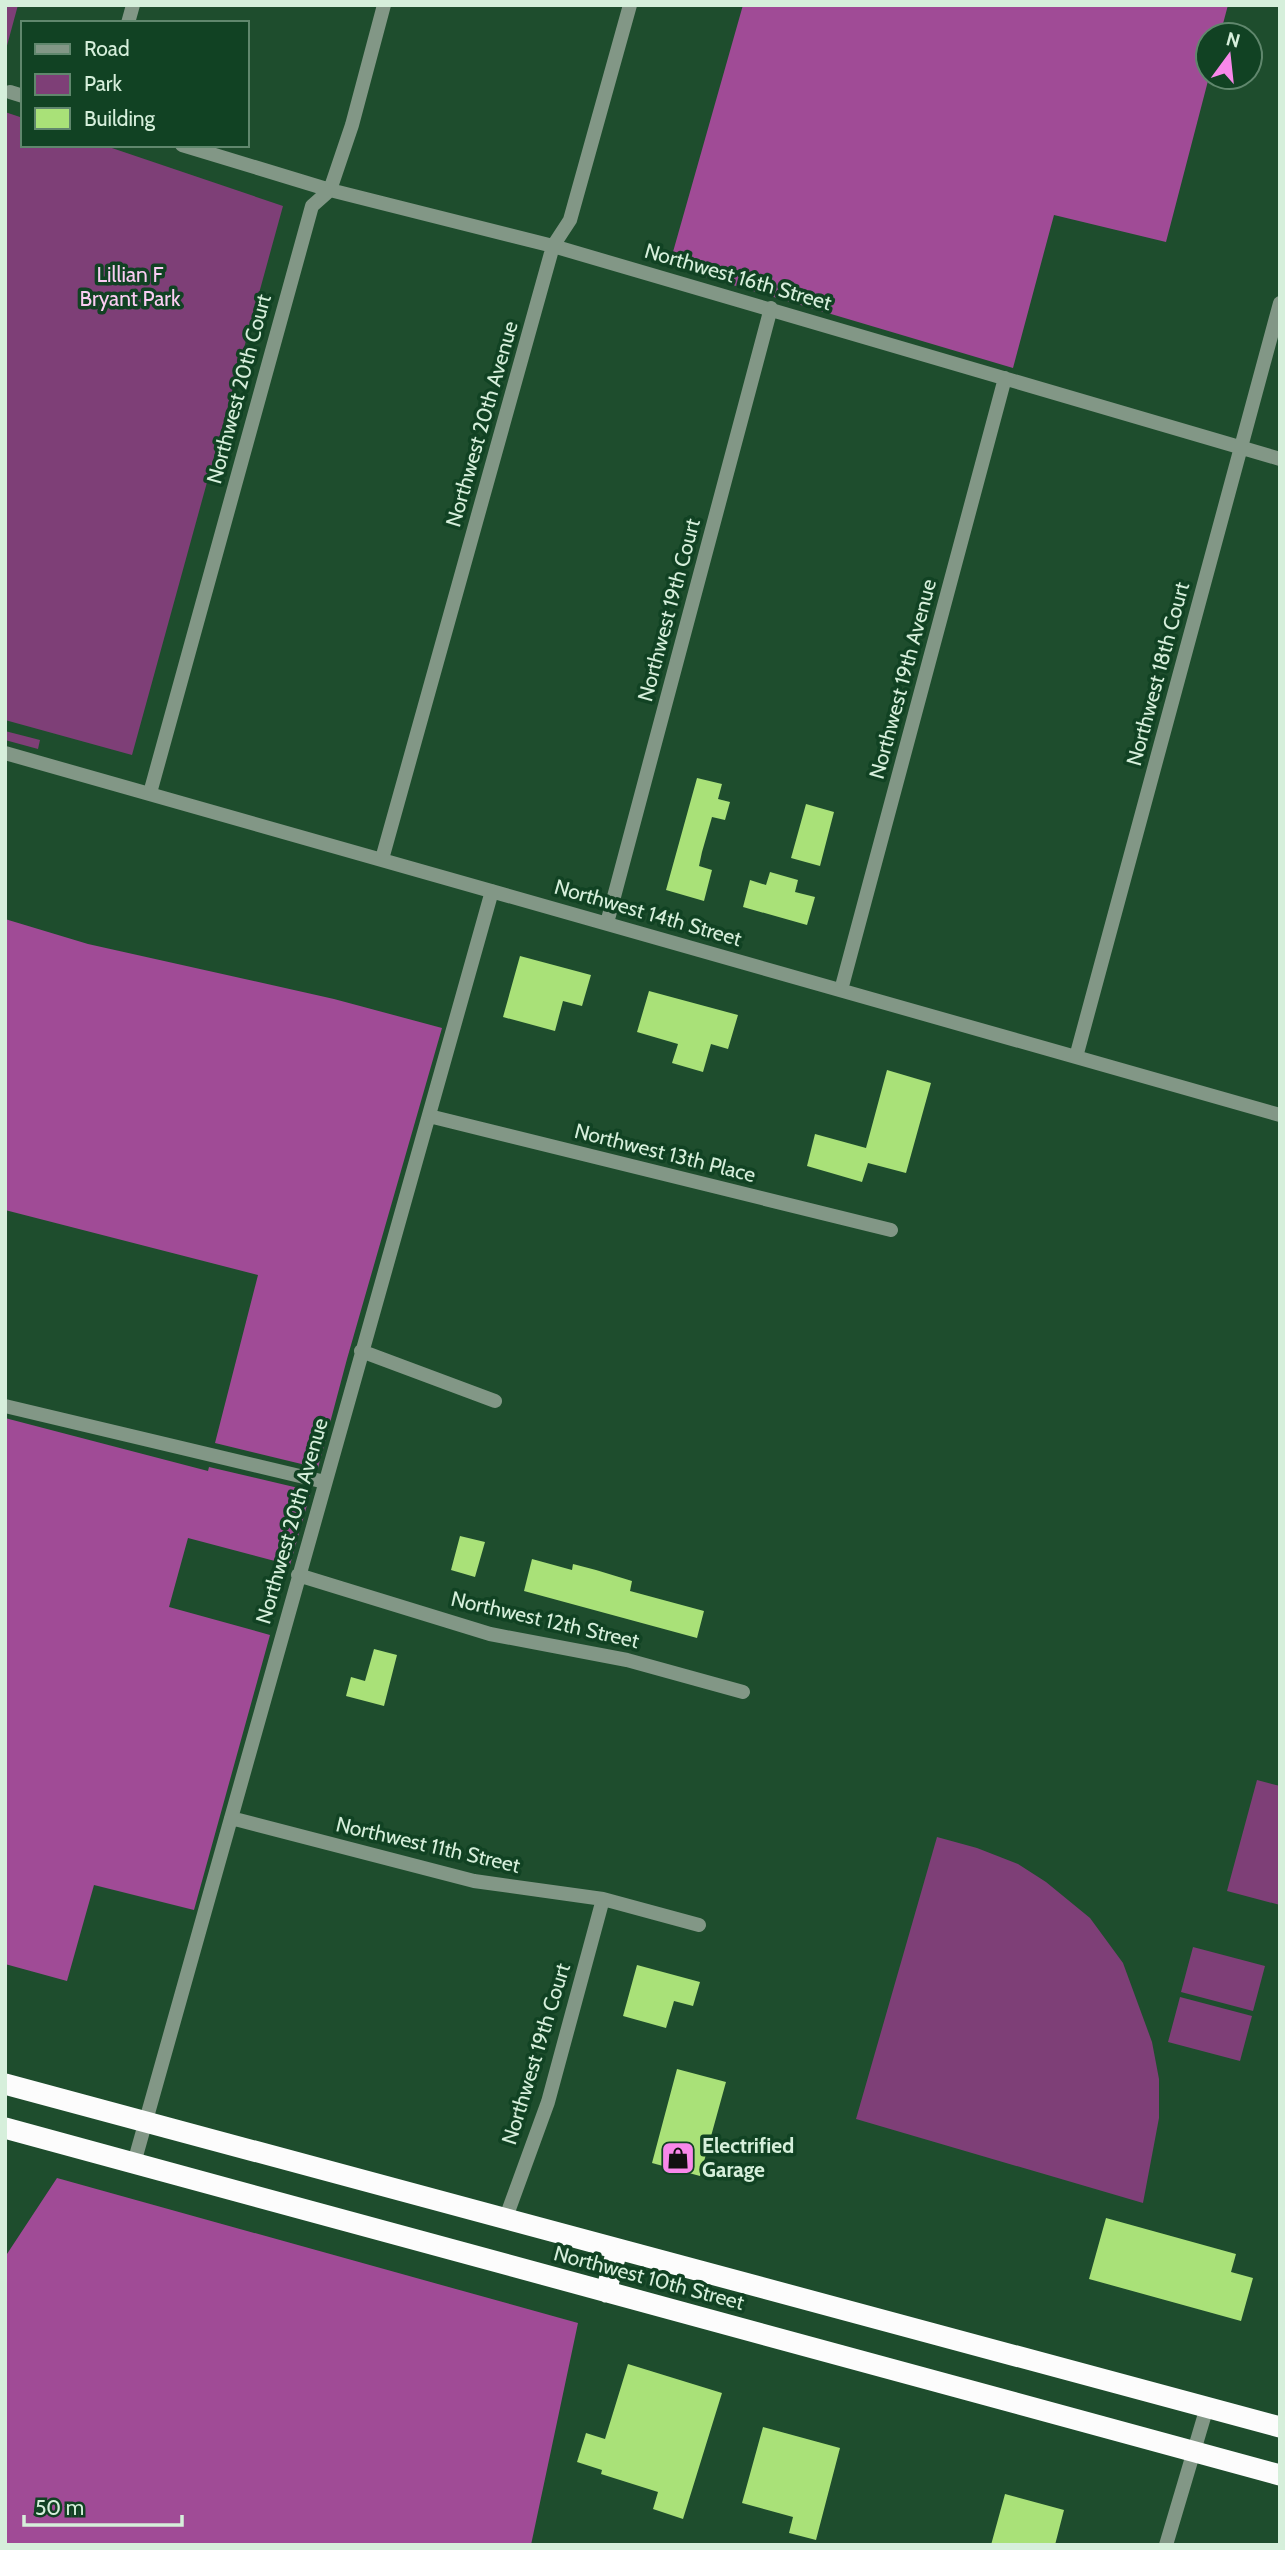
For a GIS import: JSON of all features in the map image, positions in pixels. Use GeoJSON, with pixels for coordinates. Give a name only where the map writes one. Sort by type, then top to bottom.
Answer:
{"type":"FeatureCollection","features":[{"type":"Feature","properties":{"kind":"highway","name":"Northwest 10th Street"},"geometry":{"type":"LineString","coordinates":[[5,2084],[1280,2427]]}},
{"type":"Feature","properties":{"kind":"highway","name":"Northwest 10th Street"},"geometry":{"type":"LineString","coordinates":[[5,2128],[1280,2475]]}},
{"type":"Feature","properties":{"kind":"highway"},"geometry":{"type":"LineString","coordinates":[[606,2292],[617,2250]]}},
{"type":"Feature","properties":{"kind":"street","name":"Northwest 20th Court"},"geometry":{"type":"LineString","coordinates":[[149,793],[312,206],[330,190],[352,125],[384,5]]}},
{"type":"Feature","properties":{"kind":"street","name":"Northwest 20th Avenue"},"geometry":{"type":"LineString","coordinates":[[382,859],[553,246],[570,220],[630,5]]}},
{"type":"Feature","properties":{"kind":"street","name":"Northwest 16th Street"},"geometry":{"type":"LineString","coordinates":[[189,147],[330,190],[553,246],[771,308],[1280,459]]}},
{"type":"Feature","properties":{"kind":"street","name":"Northwest 18th Court"},"geometry":{"type":"LineString","coordinates":[[1076,1057],[1280,303]]}},
{"type":"Feature","properties":{"kind":"street","name":"Northwest 19th Court"},"geometry":{"type":"LineString","coordinates":[[607,923],[771,308]]}},
{"type":"Feature","properties":{"kind":"street","name":"Northwest 19th Avenue"},"geometry":{"type":"LineString","coordinates":[[841,990],[1005,378]]}},
{"type":"Feature","properties":{"kind":"street","name":"Northwest 14th Street"},"geometry":{"type":"LineString","coordinates":[[5,753],[1280,1115]]}},
{"type":"Feature","properties":{"kind":"street","name":"Northwest 20th Avenue"},"geometry":{"type":"LineString","coordinates":[[134,2163],[492,891]]}},
{"type":"Feature","properties":{"kind":"street","name":"Northwest 13th Place"},"geometry":{"type":"LineString","coordinates":[[429,1116],[891,1230]]}},
{"type":"Feature","properties":{"kind":"street"},"geometry":{"type":"LineString","coordinates":[[361,1351],[495,1401]]}},
{"type":"Feature","properties":{"kind":"street"},"geometry":{"type":"LineString","coordinates":[[5,1406],[325,1482]]}},
{"type":"Feature","properties":{"kind":"street","name":"Northwest 12th Street"},"geometry":{"type":"LineString","coordinates":[[298,1575],[490,1634],[627,1660],[743,1692]]}},
{"type":"Feature","properties":{"kind":"street","name":"Northwest 11th Street"},"geometry":{"type":"LineString","coordinates":[[231,1818],[474,1881],[603,1899],[699,1925]]}},
{"type":"Feature","properties":{"kind":"street","name":"Northwest 19th Court"},"geometry":{"type":"LineString","coordinates":[[505,2220],[548,2102],[603,1899]]}},
{"type":"Feature","properties":{"kind":"street"},"geometry":{"type":"LineString","coordinates":[[1166,2545],[1207,2407]]}},
{"type":"Feature","properties":{"kind":"green space"},"geometry":{"type":"Polygon","coordinates":[[[5,5],[18,5],[5,53],[5,5]]]}},
{"type":"Feature","properties":{"kind":"green space","name":"Lillian F Bryant Park"},"geometry":{"type":"Polygon","coordinates":[[[5,112],[21,117],[21,147],[109,147],[283,206],[132,755],[5,720],[5,112]]]}},
{"type":"Feature","properties":{"kind":"green space"},"geometry":{"type":"Polygon","coordinates":[[[5,731],[40,740],[38,749],[5,740],[5,731]]]}},
{"type":"Feature","properties":{"kind":"green space"},"geometry":{"type":"Polygon","coordinates":[[[1257,1780],[1280,1786],[1280,1905],[1227,1891],[1257,1780]]]}},
{"type":"Feature","properties":{"kind":"green space"},"geometry":{"type":"Polygon","coordinates":[[[937,1837],[977,1848],[1018,1864],[1046,1882],[1090,1918],[1123,1963],[1152,2042],[1159,2079],[1159,2118],[1143,2203],[856,2119],[937,1837]]]}},
{"type":"Feature","properties":{"kind":"green space"},"geometry":{"type":"Polygon","coordinates":[[[1193,1947],[1265,1966],[1253,2011],[1181,1992],[1193,1947]]]}},
{"type":"Feature","properties":{"kind":"green space"},"geometry":{"type":"Polygon","coordinates":[[[1180,1997],[1252,2016],[1240,2061],[1168,2042],[1180,1997]]]}},
{"type":"Feature","properties":{"kind":"shaded area"},"geometry":{"type":"Polygon","coordinates":[[[743,5],[1228,5],[1224,21],[1194,21],[1194,91],[1205,91],[1166,242],[1054,215],[1013,368],[669,266],[743,5]]]}},
{"type":"Feature","properties":{"kind":"shaded area"},"geometry":{"type":"Polygon","coordinates":[[[5,919],[88,944],[334,999],[442,1028],[318,1468],[215,1443],[258,1275],[5,1210],[5,919]]]}},
{"type":"Feature","properties":{"kind":"shaded area"},"geometry":{"type":"Polygon","coordinates":[[[5,1418],[208,1471],[209,1467],[311,1491],[290,1565],[188,1538],[169,1607],[270,1635],[194,1910],[94,1885],[67,1981],[5,1964],[5,1418]]]}},
{"type":"Feature","properties":{"kind":"shaded area"},"geometry":{"type":"Polygon","coordinates":[[[57,2178],[578,2323],[531,2545],[5,2545],[5,2257],[57,2178]]]}},
{"type":"Feature","properties":{"kind":"building"},"geometry":{"type":"Polygon","coordinates":[[[697,778],[722,784],[718,799],[730,802],[725,820],[712,817],[702,852],[699,866],[712,870],[704,901],[666,890],[697,778]]]}},
{"type":"Feature","properties":{"kind":"building"},"geometry":{"type":"Polygon","coordinates":[[[806,804],[834,812],[820,866],[791,858],[806,804]]]}},
{"type":"Feature","properties":{"kind":"building"},"geometry":{"type":"Polygon","coordinates":[[[770,872],[798,880],[795,892],[815,897],[807,925],[743,907],[750,880],[766,885],[770,872]]]}},
{"type":"Feature","properties":{"kind":"building"},"geometry":{"type":"Polygon","coordinates":[[[520,956],[591,975],[582,1006],[563,1001],[555,1031],[503,1017],[520,956]]]}},
{"type":"Feature","properties":{"kind":"building"},"geometry":{"type":"Polygon","coordinates":[[[649,991],[738,1015],[728,1049],[711,1044],[703,1072],[672,1063],[678,1044],[637,1032],[649,991]]]}},
{"type":"Feature","properties":{"kind":"building"},"geometry":{"type":"Polygon","coordinates":[[[887,1070],[931,1083],[906,1173],[868,1163],[862,1182],[807,1166],[815,1134],[866,1148],[887,1070]]]}},
{"type":"Feature","properties":{"kind":"building"},"geometry":{"type":"Polygon","coordinates":[[[460,1536],[485,1542],[475,1577],[451,1570],[460,1536]]]}},
{"type":"Feature","properties":{"kind":"building"},"geometry":{"type":"Polygon","coordinates":[[[532,1559],[572,1570],[573,1564],[596,1570],[632,1581],[630,1591],[704,1611],[697,1638],[524,1591],[532,1559]]]}},
{"type":"Feature","properties":{"kind":"building"},"geometry":{"type":"Polygon","coordinates":[[[374,1649],[397,1655],[384,1706],[346,1696],[351,1677],[365,1681],[374,1649]]]}},
{"type":"Feature","properties":{"kind":"building"},"geometry":{"type":"Polygon","coordinates":[[[637,1965],[700,1982],[693,2006],[674,2001],[666,2028],[623,2016],[637,1965]]]}},
{"type":"Feature","properties":{"kind":"building"},"geometry":{"type":"Polygon","coordinates":[[[677,2069],[726,2082],[700,2176],[652,2163],[677,2069]]]}},
{"type":"Feature","properties":{"kind":"building"},"geometry":{"type":"Polygon","coordinates":[[[1106,2218],[1236,2254],[1231,2272],[1253,2278],[1241,2321],[1089,2279],[1106,2218]]]}},
{"type":"Feature","properties":{"kind":"building"},"geometry":{"type":"Polygon","coordinates":[[[628,2364],[722,2393],[683,2519],[653,2509],[658,2492],[601,2474],[602,2470],[577,2462],[586,2433],[605,2439],[628,2364]]]}},
{"type":"Feature","properties":{"kind":"building"},"geometry":{"type":"Polygon","coordinates":[[[763,2427],[840,2448],[816,2540],[789,2533],[793,2517],[742,2503],[763,2427]]]}},
{"type":"Feature","properties":{"kind":"building"},"geometry":{"type":"Polygon","coordinates":[[[1005,2494],[1064,2510],[1055,2545],[991,2545],[1005,2494]]]}},
{"type":"Feature","properties":{"kind":"place","name":"Electrified Garage"},"geometry":{"type":"Point","coordinates":[678,2158]}}]}
